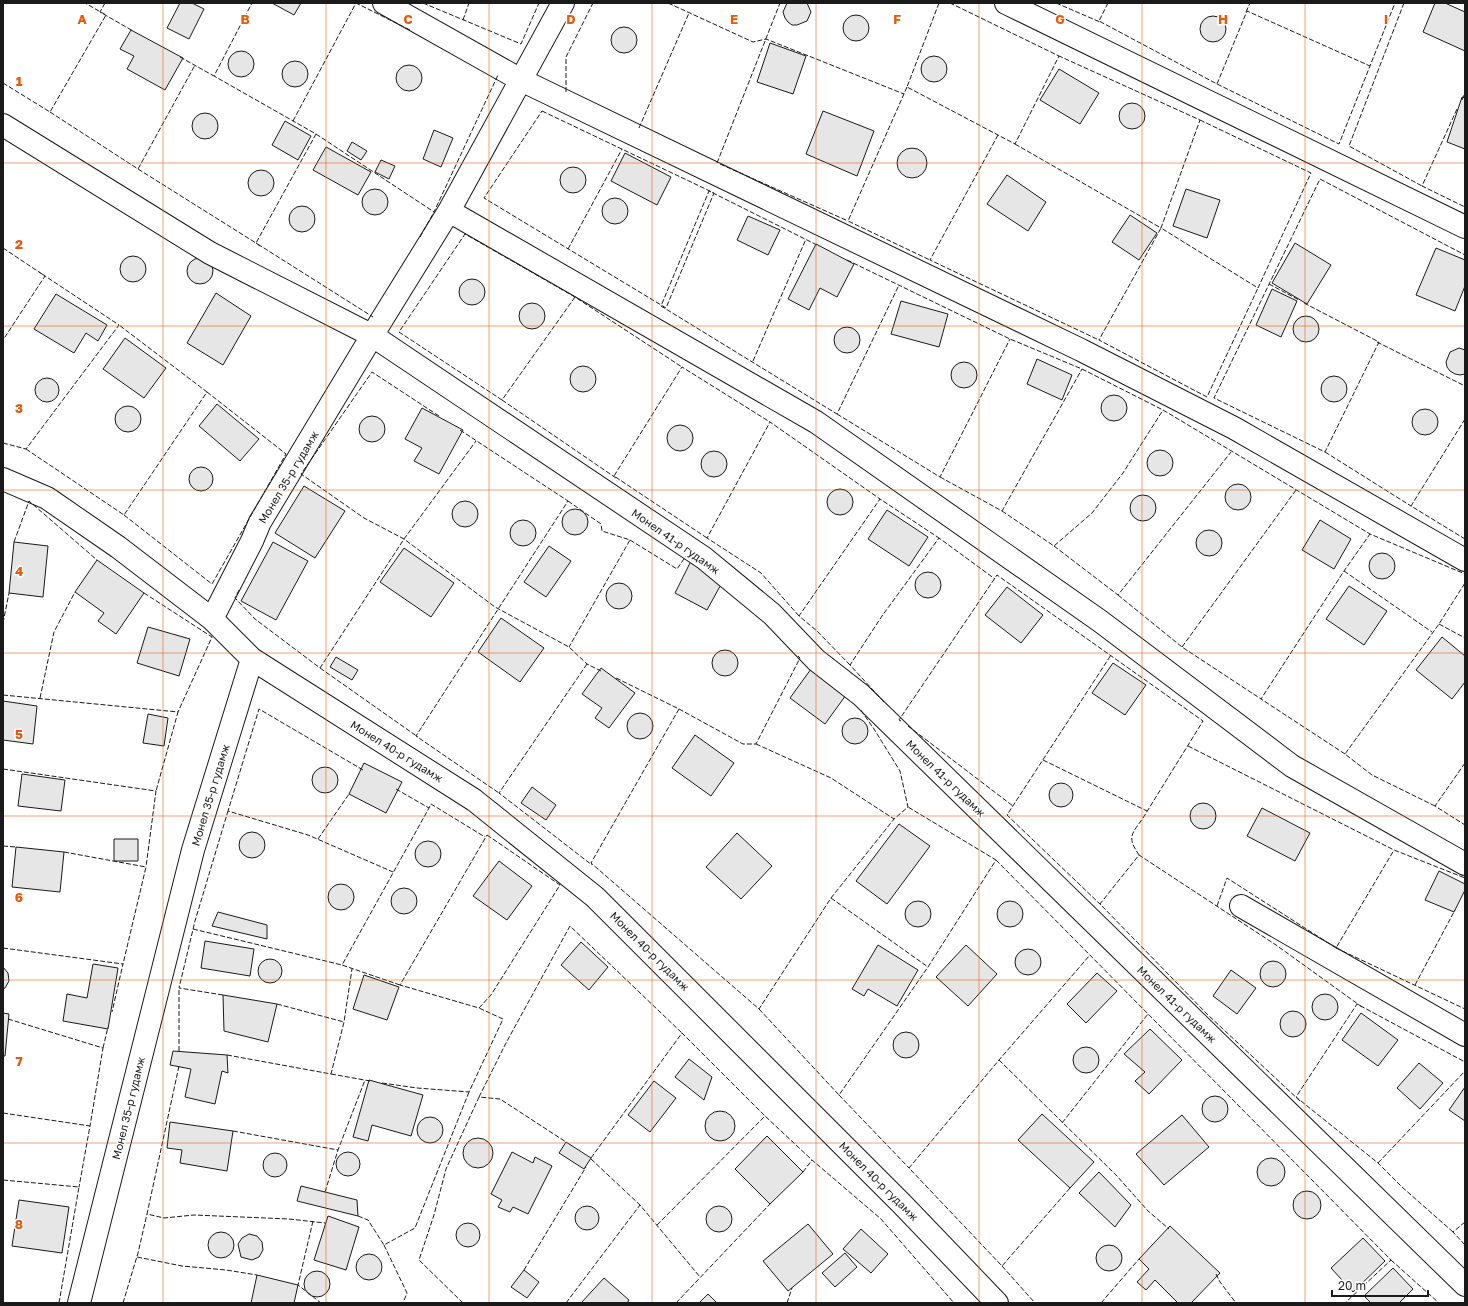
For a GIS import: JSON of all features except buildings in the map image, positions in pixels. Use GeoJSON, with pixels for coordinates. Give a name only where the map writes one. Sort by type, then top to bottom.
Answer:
{"type":"FeatureCollection","features":[{"type":"Feature","properties":{"kind":"street"},"geometry":{"type":"LineString","coordinates":[[384,3],[521,80],[1158,388],[1234,428],[1465,560]]}},
{"type":"Feature","properties":{"kind":"street","name":"Монел 35-р гудамж"},"geometry":{"type":"LineString","coordinates":[[212,619],[252,541],[260,522],[449,211],[563,3]]}},
{"type":"Feature","properties":{"kind":"street"},"geometry":{"type":"LineString","coordinates":[[1006,3],[1465,227]]}},
{"type":"Feature","properties":{"kind":"street","name":"Монел 41-р гудамж"},"geometry":{"type":"LineString","coordinates":[[3,125],[210,253],[373,336],[704,558],[772,614],[816,660],[861,695],[1465,1285]]}},
{"type":"Feature","properties":{"kind":"street"},"geometry":{"type":"LineString","coordinates":[[449,211],[816,422],[1100,621],[1292,766],[1465,864]]}},
{"type":"Feature","properties":{"kind":"street"},"geometry":{"type":"LineString","coordinates":[[3,479],[47,498],[118,547],[212,619],[252,660]]}},
{"type":"Feature","properties":{"kind":"street","name":"Монел 35-р гудамж"},"geometry":{"type":"LineString","coordinates":[[79,1303],[193,850],[252,660]]}},
{"type":"Feature","properties":{"kind":"street","name":"Монел 40-р гудамж"},"geometry":{"type":"LineString","coordinates":[[252,660],[474,800],[595,897],[902,1204],[997,1303]]}},
{"type":"Feature","properties":{"kind":"street"},"geometry":{"type":"LineString","coordinates":[[1241,906],[1465,1035]]}},
{"type":"Feature","properties":{"kind":"fence"},"geometry":{"type":"LineString","coordinates":[[3,83],[50,112],[106,15],[85,3]]}},
{"type":"Feature","properties":{"kind":"fence"},"geometry":{"type":"LineString","coordinates":[[105,3],[100,12],[133,31]]}},
{"type":"Feature","properties":{"kind":"fence"},"geometry":{"type":"LineString","coordinates":[[180,57],[214,76],[252,3]]}},
{"type":"Feature","properties":{"kind":"fence"},"geometry":{"type":"LineString","coordinates":[[293,121],[356,3],[410,30]]}},
{"type":"Feature","properties":{"kind":"fence"},"geometry":{"type":"LineString","coordinates":[[423,3],[521,44],[539,3]]}},
{"type":"Feature","properties":{"kind":"fence"},"geometry":{"type":"LineString","coordinates":[[463,20],[469,3]]}},
{"type":"Feature","properties":{"kind":"fence"},"geometry":{"type":"LineString","coordinates":[[566,92],[566,57],[593,3]]}},
{"type":"Feature","properties":{"kind":"fence"},"geometry":{"type":"LineString","coordinates":[[668,3],[753,42],[766,39],[904,94]]}},
{"type":"Feature","properties":{"kind":"fence"},"geometry":{"type":"LineString","coordinates":[[717,163],[780,3]]}},
{"type":"Feature","properties":{"kind":"fence"},"geometry":{"type":"LineString","coordinates":[[939,3],[907,87],[1015,144],[1059,56],[950,3]]}},
{"type":"Feature","properties":{"kind":"fence"},"geometry":{"type":"LineString","coordinates":[[1056,3],[1100,22]]}},
{"type":"Feature","properties":{"kind":"fence"},"geometry":{"type":"LineString","coordinates":[[1108,3],[1099,21],[1217,84],[1339,144],[1395,3]]}},
{"type":"Feature","properties":{"kind":"fence"},"geometry":{"type":"LineString","coordinates":[[1246,12],[1250,3]]}},
{"type":"Feature","properties":{"kind":"fence"},"geometry":{"type":"LineString","coordinates":[[1404,3],[1349,146],[1422,186]]}},
{"type":"Feature","properties":{"kind":"fence"},"geometry":{"type":"LineString","coordinates":[[1217,84],[1247,11],[1370,66]]}},
{"type":"Feature","properties":{"kind":"fence"},"geometry":{"type":"LineString","coordinates":[[639,128],[689,13]]}},
{"type":"Feature","properties":{"kind":"fence"},"geometry":{"type":"LineString","coordinates":[[1015,144],[1161,228],[1200,120],[1059,56]]}},
{"type":"Feature","properties":{"kind":"fence"},"geometry":{"type":"LineString","coordinates":[[50,112],[138,169],[195,65]]}},
{"type":"Feature","properties":{"kind":"fence"},"geometry":{"type":"LineString","coordinates":[[316,134],[434,212],[498,75]]}},
{"type":"Feature","properties":{"kind":"fence"},"geometry":{"type":"LineString","coordinates":[[138,169],[256,243],[316,134],[214,76]]}},
{"type":"Feature","properties":{"kind":"fence"},"geometry":{"type":"LineString","coordinates":[[907,87],[848,221],[930,260]]}},
{"type":"Feature","properties":{"kind":"fence"},"geometry":{"type":"LineString","coordinates":[[1462,100],[1465,92]]}},
{"type":"Feature","properties":{"kind":"fence"},"geometry":{"type":"LineString","coordinates":[[1457,109],[1422,186],[1465,207]]}},
{"type":"Feature","properties":{"kind":"fence"},"geometry":{"type":"LineString","coordinates":[[542,111],[714,193],[666,308],[484,198],[542,111]]}},
{"type":"Feature","properties":{"kind":"fence"},"geometry":{"type":"LineString","coordinates":[[1200,120],[1311,173],[1258,288],[1161,228],[1099,340],[1207,397],[1258,288]]}},
{"type":"Feature","properties":{"kind":"fence"},"geometry":{"type":"LineString","coordinates":[[998,135],[930,260],[1099,340]]}},
{"type":"Feature","properties":{"kind":"fence"},"geometry":{"type":"LineString","coordinates":[[568,249],[622,149]]}},
{"type":"Feature","properties":{"kind":"fence"},"geometry":{"type":"LineString","coordinates":[[720,164],[848,221]]}},
{"type":"Feature","properties":{"kind":"fence"},"geometry":{"type":"LineString","coordinates":[[1304,303],[1379,342],[1325,452],[1214,398],[1320,179],[1465,255]]}},
{"type":"Feature","properties":{"kind":"fence"},"geometry":{"type":"LineString","coordinates":[[817,245],[709,191],[661,306],[837,414],[899,285]]}},
{"type":"Feature","properties":{"kind":"fence"},"geometry":{"type":"LineString","coordinates":[[420,237],[434,212]]}},
{"type":"Feature","properties":{"kind":"fence"},"geometry":{"type":"LineString","coordinates":[[575,297],[502,400],[399,332],[465,234],[575,297],[682,367]]}},
{"type":"Feature","properties":{"kind":"fence"},"geometry":{"type":"LineString","coordinates":[[753,361],[806,239]]}},
{"type":"Feature","properties":{"kind":"fence"},"geometry":{"type":"LineString","coordinates":[[260,246],[256,243],[373,317]]}},
{"type":"Feature","properties":{"kind":"fence"},"geometry":{"type":"LineString","coordinates":[[3,248],[45,276],[3,340]]}},
{"type":"Feature","properties":{"kind":"fence"},"geometry":{"type":"LineString","coordinates":[[847,260],[1010,339],[1082,369],[1163,410],[1370,534],[1465,574]]}},
{"type":"Feature","properties":{"kind":"fence"},"geometry":{"type":"LineString","coordinates":[[3,443],[26,449],[119,325],[39,272]]}},
{"type":"Feature","properties":{"kind":"fence"},"geometry":{"type":"LineString","coordinates":[[1269,284],[1299,300]]}},
{"type":"Feature","properties":{"kind":"fence"},"geometry":{"type":"LineString","coordinates":[[26,449],[124,515],[207,392],[119,325]]}},
{"type":"Feature","properties":{"kind":"fence"},"geometry":{"type":"LineString","coordinates":[[837,414],[940,477],[1010,339]]}},
{"type":"Feature","properties":{"kind":"fence"},"geometry":{"type":"LineString","coordinates":[[1377,342],[1465,386]]}},
{"type":"Feature","properties":{"kind":"fence"},"geometry":{"type":"LineString","coordinates":[[707,538],[614,476],[682,367],[770,422]]}},
{"type":"Feature","properties":{"kind":"fence"},"geometry":{"type":"LineString","coordinates":[[940,477],[1002,511],[1082,369]]}},
{"type":"Feature","properties":{"kind":"fence"},"geometry":{"type":"LineString","coordinates":[[439,416],[372,372],[301,474],[364,518],[404,539],[495,607],[569,647],[587,664],[601,671]]}},
{"type":"Feature","properties":{"kind":"fence"},"geometry":{"type":"LineString","coordinates":[[124,515],[212,584],[286,454],[207,392]]}},
{"type":"Feature","properties":{"kind":"fence"},"geometry":{"type":"LineString","coordinates":[[502,400],[616,478]]}},
{"type":"Feature","properties":{"kind":"fence"},"geometry":{"type":"LineString","coordinates":[[1002,511],[1054,546],[1092,513],[1123,473],[1163,410]]}},
{"type":"Feature","properties":{"kind":"fence"},"geometry":{"type":"LineString","coordinates":[[1465,419],[1411,506],[1465,539]]}},
{"type":"Feature","properties":{"kind":"fence"},"geometry":{"type":"LineString","coordinates":[[799,616],[761,573],[707,538],[770,422],[880,499]]}},
{"type":"Feature","properties":{"kind":"fence"},"geometry":{"type":"LineString","coordinates":[[460,430],[568,501],[416,736],[499,793]]}},
{"type":"Feature","properties":{"kind":"fence"},"geometry":{"type":"LineString","coordinates":[[239,590],[235,598],[255,619],[320,668],[404,539],[476,441]]}},
{"type":"Feature","properties":{"kind":"fence"},"geometry":{"type":"LineString","coordinates":[[1054,546],[1118,595],[1231,452]]}},
{"type":"Feature","properties":{"kind":"fence"},"geometry":{"type":"LineString","coordinates":[[1325,452],[1411,506]]}},
{"type":"Feature","properties":{"kind":"fence"},"geometry":{"type":"LineString","coordinates":[[1182,647],[1296,490]]}},
{"type":"Feature","properties":{"kind":"fence"},"geometry":{"type":"LineString","coordinates":[[850,665],[817,631],[799,616],[880,499],[939,538]]}},
{"type":"Feature","properties":{"kind":"fence"},"geometry":{"type":"LineString","coordinates":[[14,542],[29,501],[97,560]]}},
{"type":"Feature","properties":{"kind":"fence"},"geometry":{"type":"LineString","coordinates":[[568,501],[601,524],[602,531],[630,540],[569,647]]}},
{"type":"Feature","properties":{"kind":"fence"},"geometry":{"type":"LineString","coordinates":[[1345,754],[1261,699],[1344,571],[1370,534]]}},
{"type":"Feature","properties":{"kind":"fence"},"geometry":{"type":"LineString","coordinates":[[884,702],[850,665],[882,616],[939,538],[995,579]]}},
{"type":"Feature","properties":{"kind":"fence"},"geometry":{"type":"LineString","coordinates":[[630,540],[677,569],[686,556]]}},
{"type":"Feature","properties":{"kind":"fence"},"geometry":{"type":"LineString","coordinates":[[1344,571],[1432,632]]}},
{"type":"Feature","properties":{"kind":"fence"},"geometry":{"type":"LineString","coordinates":[[901,721],[899,720],[997,575],[1203,721],[1133,832],[1133,844],[1139,855]]}},
{"type":"Feature","properties":{"kind":"fence"},"geometry":{"type":"LineString","coordinates":[[1435,806],[1372,775],[1345,754],[1439,624],[1465,583]]}},
{"type":"Feature","properties":{"kind":"fence"},"geometry":{"type":"LineString","coordinates":[[40,698],[54,632],[75,592]]}},
{"type":"Feature","properties":{"kind":"fence"},"geometry":{"type":"LineString","coordinates":[[3,623],[9,593]]}},
{"type":"Feature","properties":{"kind":"fence"},"geometry":{"type":"LineString","coordinates":[[144,593],[212,637],[178,712]]}},
{"type":"Feature","properties":{"kind":"fence"},"geometry":{"type":"LineString","coordinates":[[1118,595],[1182,647],[1261,699]]}},
{"type":"Feature","properties":{"kind":"fence"},"geometry":{"type":"LineString","coordinates":[[1439,624],[1465,638]]}},
{"type":"Feature","properties":{"kind":"fence"},"geometry":{"type":"LineString","coordinates":[[1101,905],[1007,815],[1111,655]]}},
{"type":"Feature","properties":{"kind":"fence"},"geometry":{"type":"LineString","coordinates":[[616,678],[679,709],[743,744],[756,744],[800,658],[798,656]]}},
{"type":"Feature","properties":{"kind":"fence"},"geometry":{"type":"LineString","coordinates":[[587,664],[499,793],[592,865]]}},
{"type":"Feature","properties":{"kind":"fence"},"geometry":{"type":"LineString","coordinates":[[320,668],[418,737]]}},
{"type":"Feature","properties":{"kind":"fence"},"geometry":{"type":"LineString","coordinates":[[3,695],[178,712],[156,791]]}},
{"type":"Feature","properties":{"kind":"fence"},"geometry":{"type":"LineString","coordinates":[[363,770],[259,709],[228,811],[308,835],[393,872]]}},
{"type":"Feature","properties":{"kind":"fence"},"geometry":{"type":"LineString","coordinates":[[679,709],[591,863],[759,1009],[831,898],[894,819]]}},
{"type":"Feature","properties":{"kind":"fence"},"geometry":{"type":"LineString","coordinates":[[756,744],[831,778],[894,819],[908,807],[900,771],[860,709]]}},
{"type":"Feature","properties":{"kind":"fence"},"geometry":{"type":"LineString","coordinates":[[908,726],[1013,806]]}},
{"type":"Feature","properties":{"kind":"fence"},"geometry":{"type":"LineString","coordinates":[[1188,746],[1394,850],[1465,878]]}},
{"type":"Feature","properties":{"kind":"fence"},"geometry":{"type":"LineString","coordinates":[[1043,760],[1147,811]]}},
{"type":"Feature","properties":{"kind":"fence"},"geometry":{"type":"LineString","coordinates":[[1465,763],[1435,806],[1465,825]]}},
{"type":"Feature","properties":{"kind":"fence"},"geometry":{"type":"LineString","coordinates":[[3,769],[156,791],[146,867]]}},
{"type":"Feature","properties":{"kind":"fence"},"geometry":{"type":"LineString","coordinates":[[396,789],[429,808]]}},
{"type":"Feature","properties":{"kind":"fence"},"geometry":{"type":"LineString","coordinates":[[318,839],[349,794]]}},
{"type":"Feature","properties":{"kind":"fence"},"geometry":{"type":"LineString","coordinates":[[400,985],[342,965],[431,804],[485,837]]}},
{"type":"Feature","properties":{"kind":"fence"},"geometry":{"type":"LineString","coordinates":[[831,898],[928,967],[996,860],[908,807]]}},
{"type":"Feature","properties":{"kind":"fence"},"geometry":{"type":"LineString","coordinates":[[223,995],[179,988],[195,921],[228,811]]}},
{"type":"Feature","properties":{"kind":"fence"},"geometry":{"type":"LineString","coordinates":[[487,835],[560,885],[491,995],[479,1008],[400,985],[487,835]]}},
{"type":"Feature","properties":{"kind":"fence"},"geometry":{"type":"LineString","coordinates":[[3,846],[16,847]]}},
{"type":"Feature","properties":{"kind":"fence"},"geometry":{"type":"LineString","coordinates":[[1217,906],[1227,878],[1336,948],[1394,850]]}},
{"type":"Feature","properties":{"kind":"fence"},"geometry":{"type":"LineString","coordinates":[[64,852],[146,867],[123,964]]}},
{"type":"Feature","properties":{"kind":"fence"},"geometry":{"type":"LineString","coordinates":[[1300,1101],[1208,1015],[1100,904],[1139,855],[1276,945],[1362,1007]]}},
{"type":"Feature","properties":{"kind":"fence"},"geometry":{"type":"LineString","coordinates":[[996,860],[1391,1260],[1345,1303]]}},
{"type":"Feature","properties":{"kind":"fence"},"geometry":{"type":"LineString","coordinates":[[1415,985],[1455,910]]}},
{"type":"Feature","properties":{"kind":"fence"},"geometry":{"type":"LineString","coordinates":[[479,1097],[506,1043],[570,926],[682,1033]]}},
{"type":"Feature","properties":{"kind":"fence"},"geometry":{"type":"LineString","coordinates":[[193,929],[342,965]]}},
{"type":"Feature","properties":{"kind":"fence"},"geometry":{"type":"LineString","coordinates":[[3,948],[123,964],[112,1012]]}},
{"type":"Feature","properties":{"kind":"fence"},"geometry":{"type":"LineString","coordinates":[[1336,948],[1465,1009]]}},
{"type":"Feature","properties":{"kind":"fence"},"geometry":{"type":"LineString","coordinates":[[1070,1188],[1002,1266],[909,1168],[999,1060],[1090,955]]}},
{"type":"Feature","properties":{"kind":"fence"},"geometry":{"type":"LineString","coordinates":[[759,1009],[839,1095],[928,967]]}},
{"type":"Feature","properties":{"kind":"fence"},"geometry":{"type":"LineString","coordinates":[[227,1055],[331,1074],[344,1022],[352,969]]}},
{"type":"Feature","properties":{"kind":"fence"},"geometry":{"type":"LineString","coordinates":[[179,988],[179,1051]]}},
{"type":"Feature","properties":{"kind":"fence"},"geometry":{"type":"LineString","coordinates":[[277,1004],[344,1022]]}},
{"type":"Feature","properties":{"kind":"fence"},"geometry":{"type":"LineString","coordinates":[[1453,1232],[1402,1187],[1378,1163],[1296,1097],[1357,1004],[1465,1062]]}},
{"type":"Feature","properties":{"kind":"fence"},"geometry":{"type":"LineString","coordinates":[[382,1083],[417,1088],[469,1092],[503,1019],[479,1008]]}},
{"type":"Feature","properties":{"kind":"fence"},"geometry":{"type":"LineString","coordinates":[[1062,1123],[1148,1014]]}},
{"type":"Feature","properties":{"kind":"fence"},"geometry":{"type":"LineString","coordinates":[[8,1019],[103,1048],[90,1126]]}},
{"type":"Feature","properties":{"kind":"fence"},"geometry":{"type":"LineString","coordinates":[[103,1048],[108,1027]]}},
{"type":"Feature","properties":{"kind":"fence"},"geometry":{"type":"LineString","coordinates":[[591,1158],[682,1033],[765,1116]]}},
{"type":"Feature","properties":{"kind":"fence"},"geometry":{"type":"LineString","coordinates":[[999,1060],[1117,1176],[1148,1211],[1169,1229]]}},
{"type":"Feature","properties":{"kind":"fence"},"geometry":{"type":"LineString","coordinates":[[179,1066],[147,1214],[164,1218],[194,1215],[289,1219],[325,1223]]}},
{"type":"Feature","properties":{"kind":"fence"},"geometry":{"type":"LineString","coordinates":[[1378,1163],[1465,1071]]}},
{"type":"Feature","properties":{"kind":"fence"},"geometry":{"type":"LineString","coordinates":[[331,1074],[370,1081]]}},
{"type":"Feature","properties":{"kind":"fence"},"geometry":{"type":"LineString","coordinates":[[233,1131],[338,1150],[365,1080]]}},
{"type":"Feature","properties":{"kind":"fence"},"geometry":{"type":"LineString","coordinates":[[358,1216],[368,1220],[384,1245],[415,1228],[469,1092]]}},
{"type":"Feature","properties":{"kind":"fence"},"geometry":{"type":"LineString","coordinates":[[839,1095],[909,1168]]}},
{"type":"Feature","properties":{"kind":"fence"},"geometry":{"type":"LineString","coordinates":[[463,1303],[419,1260],[434,1215],[446,1169],[479,1097],[500,1099],[566,1142]]}},
{"type":"Feature","properties":{"kind":"fence"},"geometry":{"type":"LineString","coordinates":[[3,1113],[90,1126],[79,1187]]}},
{"type":"Feature","properties":{"kind":"fence"},"geometry":{"type":"LineString","coordinates":[[657,1225],[765,1116],[812,1160]]}},
{"type":"Feature","properties":{"kind":"fence"},"geometry":{"type":"LineString","coordinates":[[325,1192],[338,1150]]}},
{"type":"Feature","properties":{"kind":"fence"},"geometry":{"type":"LineString","coordinates":[[591,1159],[640,1205]]}},
{"type":"Feature","properties":{"kind":"fence"},"geometry":{"type":"LineString","coordinates":[[803,1172],[812,1160],[881,1219],[954,1303]]}},
{"type":"Feature","properties":{"kind":"fence"},"geometry":{"type":"LineString","coordinates":[[524,1270],[586,1167]]}},
{"type":"Feature","properties":{"kind":"fence"},"geometry":{"type":"LineString","coordinates":[[3,1180],[79,1187],[59,1303]]}},
{"type":"Feature","properties":{"kind":"fence"},"geometry":{"type":"LineString","coordinates":[[676,1303],[770,1204]]}},
{"type":"Feature","properties":{"kind":"fence"},"geometry":{"type":"LineString","coordinates":[[566,1303],[640,1205],[700,1277]]}},
{"type":"Feature","properties":{"kind":"fence"},"geometry":{"type":"LineString","coordinates":[[123,1303],[138,1253],[147,1214]]}},
{"type":"Feature","properties":{"kind":"fence"},"geometry":{"type":"LineString","coordinates":[[313,1221],[298,1285],[321,1303]]}},
{"type":"Feature","properties":{"kind":"fence"},"geometry":{"type":"LineString","coordinates":[[1465,1222],[1453,1232],[1465,1245]]}},
{"type":"Feature","properties":{"kind":"fence"},"geometry":{"type":"LineString","coordinates":[[384,1245],[407,1293],[403,1303]]}},
{"type":"Feature","properties":{"kind":"fence"},"geometry":{"type":"LineString","coordinates":[[137,1257],[182,1266],[226,1270],[257,1275]]}},
{"type":"Feature","properties":{"kind":"fence"},"geometry":{"type":"LineString","coordinates":[[1101,1303],[1139,1259]]}},
{"type":"Feature","properties":{"kind":"fence"},"geometry":{"type":"LineString","coordinates":[[1391,1260],[1439,1303]]}},
{"type":"Feature","properties":{"kind":"fence"},"geometry":{"type":"LineString","coordinates":[[1002,1266],[1035,1303]]}},
{"type":"Feature","properties":{"kind":"fence"},"geometry":{"type":"LineString","coordinates":[[1216,1274],[1220,1282],[1236,1303]]}},
{"type":"Feature","properties":{"kind":"fence"},"geometry":{"type":"LineString","coordinates":[[787,1303],[792,1288]]}}]}
